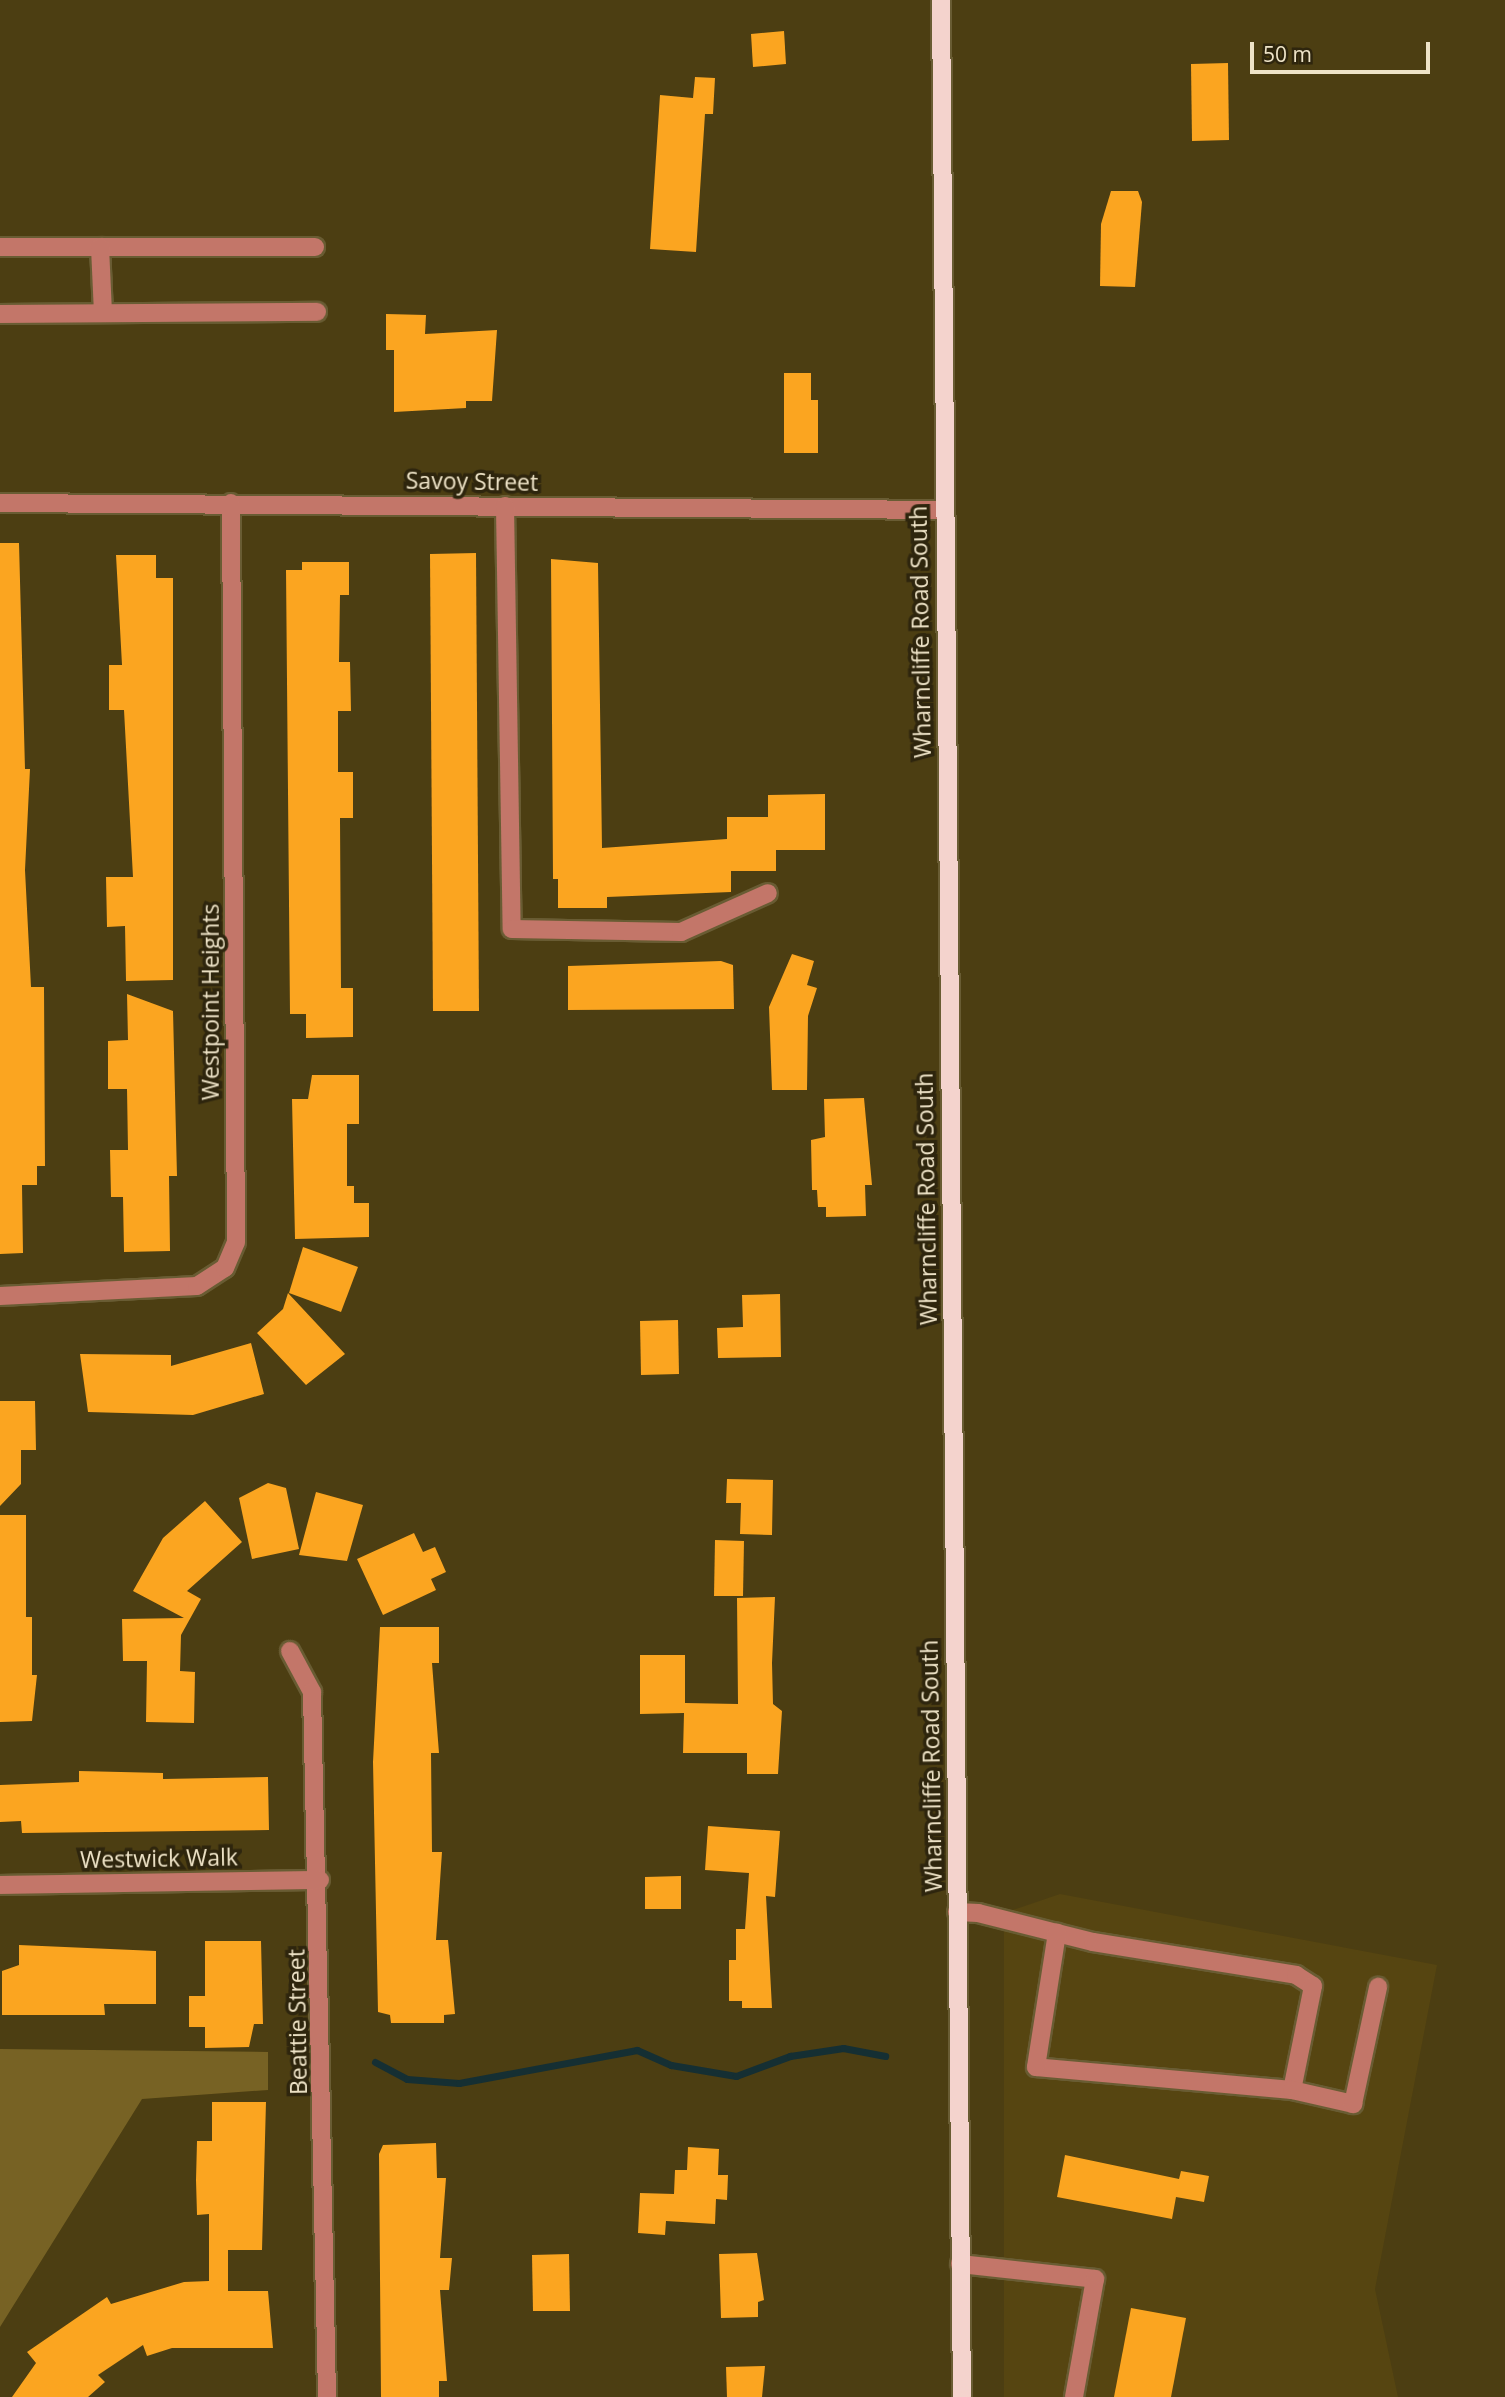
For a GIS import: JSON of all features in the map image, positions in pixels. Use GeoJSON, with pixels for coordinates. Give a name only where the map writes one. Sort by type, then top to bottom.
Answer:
{"type":"FeatureCollection","features":[{"type":"Feature","properties":{"kind":"main road","name":"Wharncliffe Road South"},"geometry":{"type":"LineString","coordinates":[[941,0],[962,2397]]}},
{"type":"Feature","properties":{"kind":"street"},"geometry":{"type":"LineString","coordinates":[[0,247],[315,247]]}},
{"type":"Feature","properties":{"kind":"street"},"geometry":{"type":"LineString","coordinates":[[100,247],[103,312]]}},
{"type":"Feature","properties":{"kind":"street"},"geometry":{"type":"LineString","coordinates":[[0,314],[317,312]]}},
{"type":"Feature","properties":{"kind":"street","name":"Savoy Street"},"geometry":{"type":"LineString","coordinates":[[0,503],[944,510]]}},
{"type":"Feature","properties":{"kind":"street","name":"Westpoint Heights"},"geometry":{"type":"LineString","coordinates":[[0,1296],[197,1286],[225,1268],[236,1242],[232,503]]}},
{"type":"Feature","properties":{"kind":"street"},"geometry":{"type":"LineString","coordinates":[[505,506],[512,929],[681,932],[768,893]]}},
{"type":"Feature","properties":{"kind":"street","name":"Beattie Street"},"geometry":{"type":"LineString","coordinates":[[290,1651],[312,1692],[320,1880],[327,2397]]}},
{"type":"Feature","properties":{"kind":"street","name":"Westwick Walk"},"geometry":{"type":"LineString","coordinates":[[0,1885],[320,1880]]}},
{"type":"Feature","properties":{"kind":"street"},"geometry":{"type":"LineString","coordinates":[[957,1912],[1057,1933],[1296,1975],[1313,1986],[1292,2090]]}},
{"type":"Feature","properties":{"kind":"street"},"geometry":{"type":"LineString","coordinates":[[1057,1933],[1036,2067],[1292,2090],[1353,2104],[1378,1987]]}},
{"type":"Feature","properties":{"kind":"street"},"geometry":{"type":"LineString","coordinates":[[960,2264],[1095,2279],[1074,2397]]}},
{"type":"Feature","properties":{"kind":"shaded area"},"geometry":{"type":"Polygon","coordinates":[[[1060,1894],[1437,1965],[1375,2289],[1398,2397],[1004,2397],[1004,1913],[1060,1894]]]}},
{"type":"Feature","properties":{"kind":"shaded area"},"geometry":{"type":"Polygon","coordinates":[[[0,2049],[268,2052],[268,2090],[142,2099],[0,2327],[0,2049]]]}},
{"type":"Feature","properties":{"kind":"building"},"geometry":{"type":"Polygon","coordinates":[[[784,31],[786,64],[753,67],[751,34],[784,31]]]}},
{"type":"Feature","properties":{"kind":"building"},"geometry":{"type":"Polygon","coordinates":[[[1228,63],[1229,140],[1192,141],[1191,64],[1228,63]]]}},
{"type":"Feature","properties":{"kind":"building"},"geometry":{"type":"Polygon","coordinates":[[[695,77],[715,78],[713,114],[705,114],[696,252],[650,249],[660,95],[693,98],[695,77]]]}},
{"type":"Feature","properties":{"kind":"building"},"geometry":{"type":"Polygon","coordinates":[[[1111,191],[1138,191],[1142,202],[1135,287],[1100,286],[1101,224],[1111,191]]]}},
{"type":"Feature","properties":{"kind":"building"},"geometry":{"type":"Polygon","coordinates":[[[386,314],[426,315],[425,334],[497,330],[492,401],[466,401],[466,408],[394,412],[394,350],[386,350],[386,314]]]}},
{"type":"Feature","properties":{"kind":"building"},"geometry":{"type":"Polygon","coordinates":[[[784,373],[811,373],[811,400],[818,400],[818,453],[784,453],[784,373]]]}},
{"type":"Feature","properties":{"kind":"building"},"geometry":{"type":"Polygon","coordinates":[[[0,543],[19,543],[25,769],[30,769],[25,870],[31,987],[44,987],[45,1166],[37,1166],[37,1185],[22,1185],[23,1253],[0,1254],[0,543]]]}},
{"type":"Feature","properties":{"kind":"building"},"geometry":{"type":"Polygon","coordinates":[[[476,553],[479,1011],[433,1011],[430,554],[476,553]]]}},
{"type":"Feature","properties":{"kind":"building"},"geometry":{"type":"Polygon","coordinates":[[[116,555],[156,555],[156,578],[173,578],[173,980],[126,981],[125,926],[107,927],[106,877],[133,877],[124,710],[109,710],[109,665],[122,665],[116,555]]]}},
{"type":"Feature","properties":{"kind":"building"},"geometry":{"type":"Polygon","coordinates":[[[551,559],[598,563],[602,848],[727,839],[727,817],[768,817],[768,795],[825,794],[825,850],[776,850],[776,871],[731,871],[731,892],[607,897],[607,908],[558,908],[558,879],[553,879],[551,559]]]}},
{"type":"Feature","properties":{"kind":"building"},"geometry":{"type":"Polygon","coordinates":[[[302,562],[349,562],[349,595],[340,595],[339,662],[350,662],[351,711],[338,711],[338,772],[353,772],[353,818],[340,818],[341,988],[353,988],[353,1037],[306,1038],[306,1014],[290,1014],[286,570],[302,570],[302,562]]]}},
{"type":"Feature","properties":{"kind":"building"},"geometry":{"type":"Polygon","coordinates":[[[792,954],[814,961],[807,985],[817,988],[808,1016],[807,1090],[772,1090],[769,1007],[792,954]]]}},
{"type":"Feature","properties":{"kind":"building"},"geometry":{"type":"Polygon","coordinates":[[[721,961],[733,965],[734,1009],[568,1010],[568,966],[721,961]]]}},
{"type":"Feature","properties":{"kind":"building"},"geometry":{"type":"Polygon","coordinates":[[[127,994],[173,1011],[177,1176],[169,1176],[170,1251],[124,1252],[123,1197],[111,1197],[110,1150],[128,1150],[127,1089],[108,1089],[108,1041],[128,1040],[127,994]]]}},
{"type":"Feature","properties":{"kind":"building"},"geometry":{"type":"Polygon","coordinates":[[[312,1075],[359,1075],[359,1124],[347,1124],[347,1186],[354,1186],[354,1203],[369,1203],[369,1237],[295,1239],[292,1099],[308,1099],[312,1075]]]}},
{"type":"Feature","properties":{"kind":"building"},"geometry":{"type":"Polygon","coordinates":[[[864,1098],[872,1185],[865,1185],[866,1216],[826,1217],[826,1207],[818,1207],[817,1190],[812,1190],[811,1140],[825,1137],[824,1099],[864,1098]]]}},
{"type":"Feature","properties":{"kind":"building"},"geometry":{"type":"Polygon","coordinates":[[[303,1247],[358,1267],[341,1312],[289,1293],[303,1247]]]}},
{"type":"Feature","properties":{"kind":"building"},"geometry":{"type":"Polygon","coordinates":[[[288,1293],[345,1354],[306,1385],[257,1333],[283,1309],[288,1293]]]}},
{"type":"Feature","properties":{"kind":"building"},"geometry":{"type":"Polygon","coordinates":[[[780,1294],[781,1357],[718,1358],[717,1328],[743,1327],[742,1295],[780,1294]]]}},
{"type":"Feature","properties":{"kind":"building"},"geometry":{"type":"Polygon","coordinates":[[[678,1320],[679,1374],[641,1375],[640,1321],[678,1320]]]}},
{"type":"Feature","properties":{"kind":"building"},"geometry":{"type":"Polygon","coordinates":[[[251,1343],[264,1394],[193,1415],[88,1412],[80,1354],[171,1355],[171,1366],[251,1343]]]}},
{"type":"Feature","properties":{"kind":"building"},"geometry":{"type":"Polygon","coordinates":[[[0,1401],[35,1401],[36,1450],[21,1450],[21,1484],[0,1506],[0,1401]]]}},
{"type":"Feature","properties":{"kind":"building"},"geometry":{"type":"Polygon","coordinates":[[[727,1479],[773,1480],[772,1535],[740,1534],[741,1503],[726,1503],[727,1479]]]}},
{"type":"Feature","properties":{"kind":"building"},"geometry":{"type":"Polygon","coordinates":[[[268,1483],[286,1488],[299,1549],[252,1559],[239,1498],[268,1483]]]}},
{"type":"Feature","properties":{"kind":"building"},"geometry":{"type":"Polygon","coordinates":[[[316,1492],[363,1505],[347,1561],[299,1555],[316,1492]]]}},
{"type":"Feature","properties":{"kind":"building"},"geometry":{"type":"Polygon","coordinates":[[[205,1501],[242,1542],[187,1591],[201,1599],[181,1635],[180,1671],[195,1672],[194,1723],[146,1722],[147,1661],[123,1661],[122,1619],[184,1618],[133,1591],[163,1538],[205,1501]]]}},
{"type":"Feature","properties":{"kind":"building"},"geometry":{"type":"Polygon","coordinates":[[[0,1515],[26,1515],[26,1617],[32,1617],[32,1675],[37,1675],[32,1721],[0,1722],[0,1515]]]}},
{"type":"Feature","properties":{"kind":"building"},"geometry":{"type":"Polygon","coordinates":[[[414,1533],[423,1552],[435,1547],[446,1572],[431,1579],[436,1590],[383,1615],[357,1559],[414,1533]]]}},
{"type":"Feature","properties":{"kind":"building"},"geometry":{"type":"Polygon","coordinates":[[[715,1540],[744,1541],[743,1596],[714,1596],[715,1540]]]}},
{"type":"Feature","properties":{"kind":"building"},"geometry":{"type":"Polygon","coordinates":[[[775,1597],[773,1704],[782,1711],[778,1774],[747,1774],[747,1753],[683,1753],[684,1713],[640,1714],[640,1655],[685,1655],[685,1703],[738,1704],[737,1598],[775,1597]]]}},
{"type":"Feature","properties":{"kind":"building"},"geometry":{"type":"Polygon","coordinates":[[[380,1627],[439,1627],[439,1663],[432,1663],[439,1753],[431,1753],[432,1852],[442,1852],[436,1940],[448,1940],[455,2014],[444,2015],[444,2023],[391,2023],[390,2015],[378,2012],[373,1762],[380,1627]]]}},
{"type":"Feature","properties":{"kind":"building"},"geometry":{"type":"Polygon","coordinates":[[[79,1771],[163,1773],[163,1779],[268,1777],[269,1830],[22,1833],[21,1821],[0,1822],[0,1785],[79,1782],[79,1771]]]}},
{"type":"Feature","properties":{"kind":"building"},"geometry":{"type":"Polygon","coordinates":[[[708,1826],[780,1831],[775,1897],[766,1896],[772,2008],[742,2008],[742,2001],[729,2001],[729,1960],[736,1960],[736,1929],[745,1929],[749,1873],[705,1870],[708,1826]]]}},
{"type":"Feature","properties":{"kind":"building"},"geometry":{"type":"Polygon","coordinates":[[[681,1876],[681,1909],[645,1909],[645,1877],[681,1876]]]}},
{"type":"Feature","properties":{"kind":"building"},"geometry":{"type":"Polygon","coordinates":[[[205,1941],[261,1941],[263,2024],[254,2024],[249,2047],[205,2048],[205,2027],[189,2027],[189,1996],[205,1996],[205,1941]]]}},
{"type":"Feature","properties":{"kind":"building"},"geometry":{"type":"Polygon","coordinates":[[[19,1945],[156,1951],[156,2004],[104,2004],[105,2015],[2,2015],[2,1971],[19,1965],[19,1945]]]}},
{"type":"Feature","properties":{"kind":"building"},"geometry":{"type":"Polygon","coordinates":[[[212,2102],[266,2102],[262,2250],[228,2250],[228,2291],[268,2291],[273,2348],[172,2348],[147,2356],[143,2345],[98,2375],[105,2382],[88,2397],[12,2397],[36,2363],[27,2352],[107,2297],[111,2304],[184,2282],[209,2281],[209,2214],[197,2215],[196,2180],[197,2141],[212,2141],[212,2102]]]}},
{"type":"Feature","properties":{"kind":"building"},"geometry":{"type":"Polygon","coordinates":[[[436,2143],[437,2178],[446,2178],[440,2258],[452,2258],[449,2290],[440,2290],[447,2381],[439,2381],[439,2397],[381,2397],[379,2154],[383,2145],[436,2143]]]}},
{"type":"Feature","properties":{"kind":"building"},"geometry":{"type":"Polygon","coordinates":[[[688,2147],[719,2149],[718,2175],[728,2175],[727,2200],[716,2199],[715,2224],[666,2221],[665,2235],[638,2233],[640,2193],[674,2194],[675,2170],[687,2170],[688,2147]]]}},
{"type":"Feature","properties":{"kind":"building"},"geometry":{"type":"Polygon","coordinates":[[[1065,2155],[1179,2179],[1181,2171],[1209,2176],[1204,2202],[1176,2197],[1172,2219],[1057,2197],[1065,2155]]]}},
{"type":"Feature","properties":{"kind":"building"},"geometry":{"type":"Polygon","coordinates":[[[757,2253],[764,2300],[758,2302],[758,2317],[721,2318],[719,2254],[757,2253]]]}},
{"type":"Feature","properties":{"kind":"building"},"geometry":{"type":"Polygon","coordinates":[[[569,2254],[570,2311],[533,2311],[532,2255],[569,2254]]]}},
{"type":"Feature","properties":{"kind":"building"},"geometry":{"type":"Polygon","coordinates":[[[1131,2308],[1186,2318],[1171,2397],[1114,2397],[1131,2308]]]}},
{"type":"Feature","properties":{"kind":"building"},"geometry":{"type":"Polygon","coordinates":[[[765,2366],[762,2397],[727,2397],[726,2367],[765,2366]]]}},
{"type":"Feature","properties":{"kind":"waterway"},"geometry":{"type":"LineString","coordinates":[[375,2062],[407,2079],[459,2083],[637,2050],[671,2065],[736,2076],[790,2056],[843,2048],[885,2056]]}}]}
